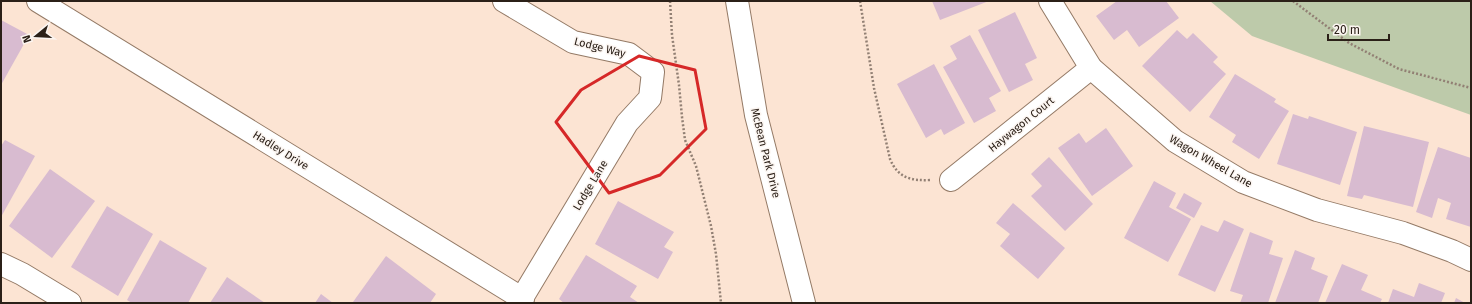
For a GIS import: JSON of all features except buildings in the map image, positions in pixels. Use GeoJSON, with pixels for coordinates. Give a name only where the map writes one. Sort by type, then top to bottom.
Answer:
{"type":"FeatureCollection","features":[{"type":"Feature","properties":{"kind":"street","name":"Hadley Drive"},"geometry":{"type":"LineString","coordinates":[[38,1],[521,301]]}},
{"type":"Feature","properties":{"kind":"street","name":"Lodge Way"},"geometry":{"type":"LineString","coordinates":[[504,1],[573,42],[629,54],[653,72]]}},
{"type":"Feature","properties":{"kind":"street","name":"McBean Park Drive"},"geometry":{"type":"LineString","coordinates":[[737,1],[756,115],[804,303]]}},
{"type":"Feature","properties":{"kind":"street","name":"Wagon Wheel Lane"},"geometry":{"type":"LineString","coordinates":[[1050,1],[1091,68],[1175,141],[1243,182],[1317,210],[1403,233],[1452,251],[1471,260]]}},
{"type":"Feature","properties":{"kind":"street","name":"Haywagon Court"},"geometry":{"type":"LineString","coordinates":[[951,180],[1091,68]]}},
{"type":"Feature","properties":{"kind":"street","name":"Lodge Lane"},"geometry":{"type":"LineString","coordinates":[[521,301],[626,123],[650,98],[653,72]]}},
{"type":"Feature","properties":{"kind":"street"},"geometry":{"type":"LineString","coordinates":[[1,264],[22,274],[70,303]]}},
{"type":"Feature","properties":{"kind":"path"},"geometry":{"type":"LineString","coordinates":[[670,1],[672,35],[685,140],[696,166],[711,226],[716,254],[721,303]]}},
{"type":"Feature","properties":{"kind":"path"},"geometry":{"type":"LineString","coordinates":[[860,1],[874,88],[885,141],[894,168],[899,174],[910,178],[923,180],[951,180]]}},
{"type":"Feature","properties":{"kind":"path"},"geometry":{"type":"LineString","coordinates":[[1293,1],[1349,43],[1400,69],[1471,88]]}},
{"type":"Feature","properties":{"kind":"highlighted area"},"geometry":{"type":"Polygon","coordinates":[[[639,56],[695,70],[706,129],[660,175],[609,193],[556,122],[581,90],[639,56]]]}},
{"type":"Feature","properties":{"kind":"green space"},"geometry":{"type":"Polygon","coordinates":[[[1210,1],[1471,1],[1471,115],[1252,36],[1210,1]]]}}]}
